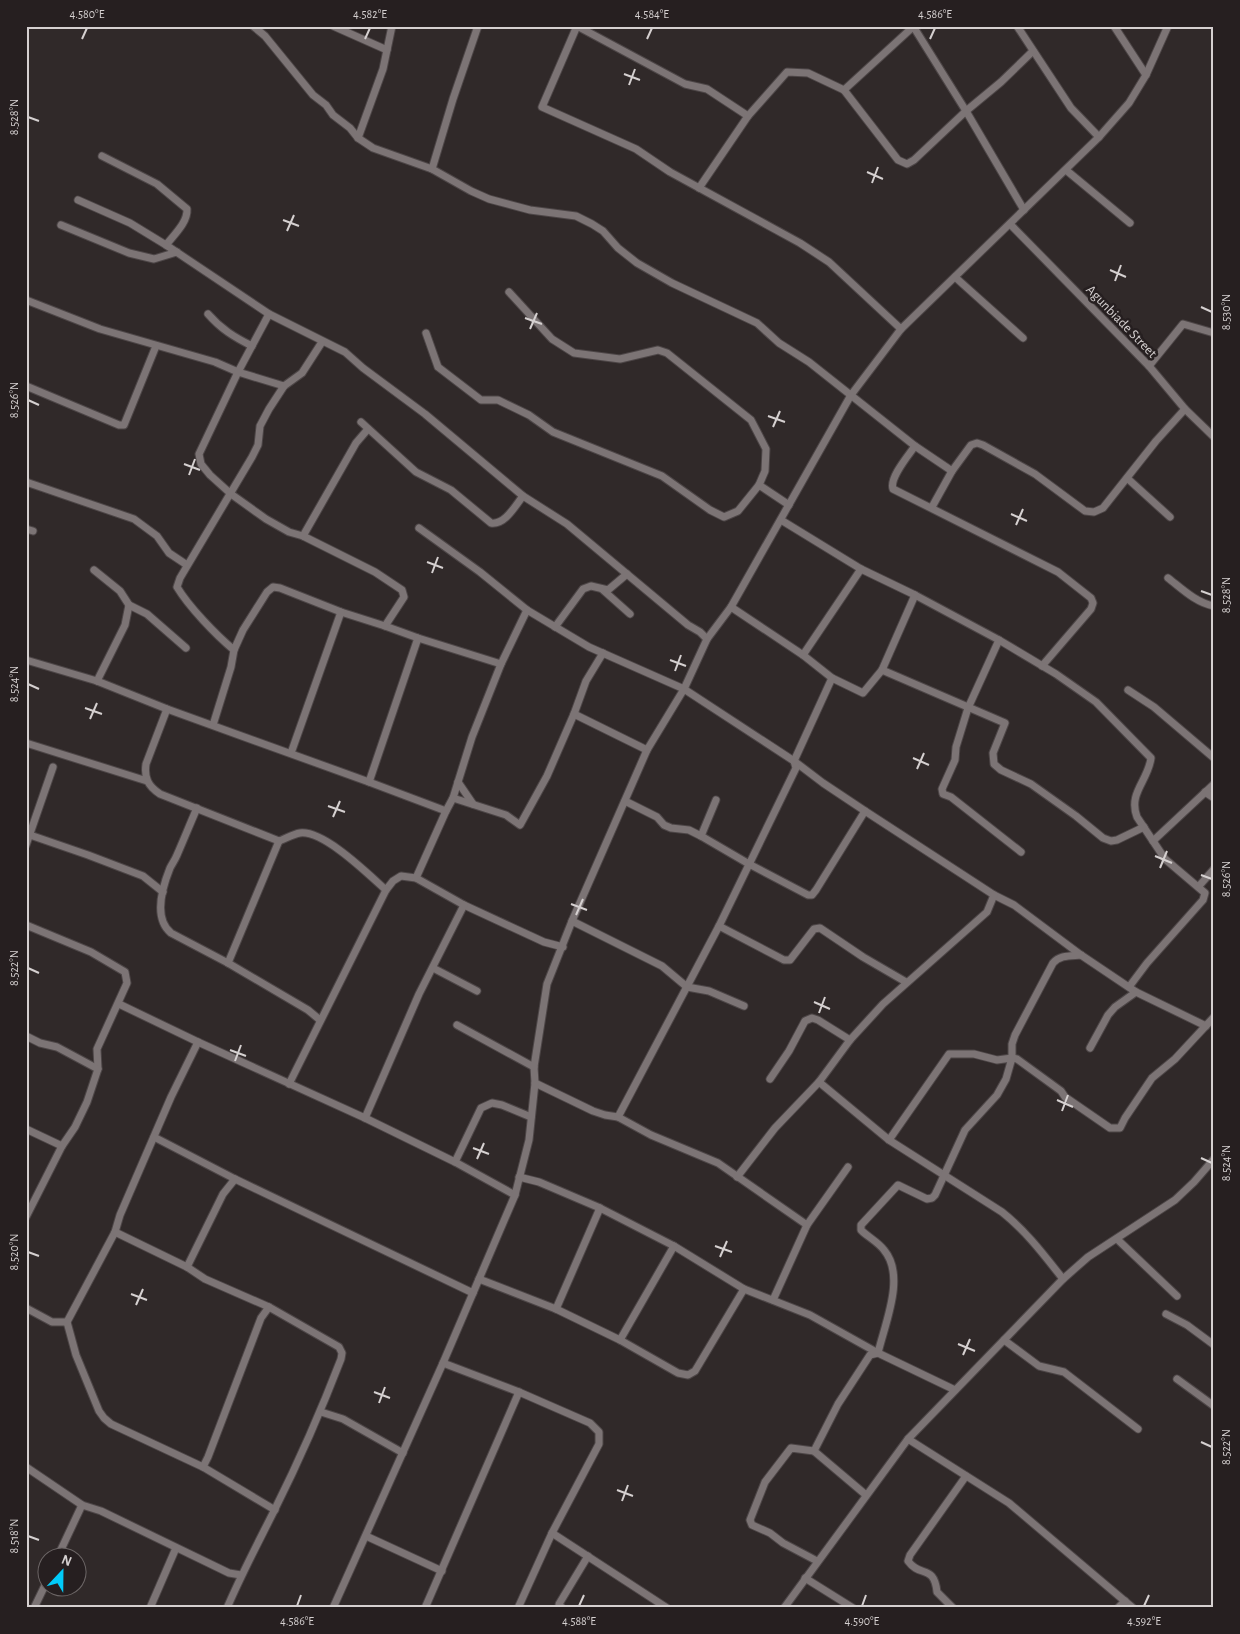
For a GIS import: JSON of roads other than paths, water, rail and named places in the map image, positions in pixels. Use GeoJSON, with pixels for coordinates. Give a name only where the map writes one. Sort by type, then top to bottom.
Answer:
{"type":"FeatureCollection","features":[{"type":"Feature","properties":{"kind":"street"},"geometry":{"type":"LineString","coordinates":[[253,26],[265,36],[313,95],[326,105],[358,138],[373,148],[432,169],[471,191],[489,198],[530,210],[576,216],[592,224],[603,231],[618,248],[637,263],[672,283],[757,323],[915,446],[952,471]]}},
{"type":"Feature","properties":{"kind":"street"},"geometry":{"type":"LineString","coordinates":[[333,26],[388,50]]}},
{"type":"Feature","properties":{"kind":"street"},"geometry":{"type":"LineString","coordinates":[[358,138],[383,69],[392,26]]}},
{"type":"Feature","properties":{"kind":"street"},"geometry":{"type":"LineString","coordinates":[[432,169],[478,26]]}},
{"type":"Feature","properties":{"kind":"street"},"geometry":{"type":"LineString","coordinates":[[748,116],[707,89],[685,84],[577,26],[542,108],[636,149],[670,172],[816,252],[901,329]]}},
{"type":"Feature","properties":{"kind":"street"},"geometry":{"type":"LineString","coordinates":[[844,90],[913,26],[1024,210]]}},
{"type":"Feature","properties":{"kind":"street"},"geometry":{"type":"LineString","coordinates":[[1017,26],[1071,108],[1099,137]]}},
{"type":"Feature","properties":{"kind":"street"},"geometry":{"type":"LineString","coordinates":[[1114,26],[1146,75]]}},
{"type":"Feature","properties":{"kind":"street"},"geometry":{"type":"LineString","coordinates":[[333,1608],[443,1363],[515,1195],[518,1177],[529,1140],[535,1083],[534,1067],[547,984],[572,921],[647,750],[684,689],[707,640],[731,608],[851,395],[901,329],[1066,170],[1129,103],[1146,75],[1168,26]]}},
{"type":"Feature","properties":{"kind":"street"},"geometry":{"type":"LineString","coordinates":[[699,188],[748,116],[787,72],[808,73],[844,90],[898,160],[906,164],[914,160],[1033,51]]}},
{"type":"Feature","properties":{"kind":"street"},"geometry":{"type":"LineString","coordinates":[[102,156],[157,184],[187,209],[188,214],[184,221],[166,245]]}},
{"type":"Feature","properties":{"kind":"street"},"geometry":{"type":"LineString","coordinates":[[1066,170],[1130,224]]}},
{"type":"Feature","properties":{"kind":"street"},"geometry":{"type":"LineString","coordinates":[[78,200],[130,223],[269,314],[345,352],[363,368],[425,414],[523,496],[567,524],[688,625],[700,632],[707,640]]}},
{"type":"Feature","properties":{"kind":"street","name":"Agunbiade Street"},"geometry":{"type":"LineString","coordinates":[[1010,224],[1149,366],[1185,409],[1214,437]]}},
{"type":"Feature","properties":{"kind":"street"},"geometry":{"type":"LineString","coordinates":[[61,225],[129,253],[154,259],[177,252]]}},
{"type":"Feature","properties":{"kind":"street"},"geometry":{"type":"LineString","coordinates":[[955,277],[1023,338]]}},
{"type":"Feature","properties":{"kind":"street"},"geometry":{"type":"LineString","coordinates":[[426,333],[438,367],[481,400],[498,400],[528,415],[553,432],[662,476],[710,510],[724,517],[738,511],[759,485],[765,471],[766,449],[751,420],[667,353],[658,350],[620,359],[574,353],[552,339],[509,292]]}},
{"type":"Feature","properties":{"kind":"street"},"geometry":{"type":"LineString","coordinates":[[26,300],[100,329],[215,362],[238,372],[284,386]]}},
{"type":"Feature","properties":{"kind":"street"},"geometry":{"type":"LineString","coordinates":[[208,314],[220,328],[252,346]]}},
{"type":"Feature","properties":{"kind":"street"},"geometry":{"type":"LineString","coordinates":[[269,314],[238,372],[199,454],[201,464],[231,494],[280,528],[303,536],[375,572],[402,590],[404,597],[386,626]]}},
{"type":"Feature","properties":{"kind":"street"},"geometry":{"type":"LineString","coordinates":[[1149,366],[1183,324],[1214,333]]}},
{"type":"Feature","properties":{"kind":"street"},"geometry":{"type":"LineString","coordinates":[[234,650],[182,595],[178,587],[180,578],[258,445],[260,426],[284,386],[302,373],[322,342]]}},
{"type":"Feature","properties":{"kind":"street"},"geometry":{"type":"LineString","coordinates":[[26,386],[119,425],[124,425],[156,346]]}},
{"type":"Feature","properties":{"kind":"street"},"geometry":{"type":"LineString","coordinates":[[932,507],[952,471],[970,445],[977,443],[1035,474],[1085,511],[1094,512],[1103,508],[1185,409]]}},
{"type":"Feature","properties":{"kind":"street"},"geometry":{"type":"LineString","coordinates":[[361,422],[416,472],[451,490],[491,523],[496,524],[502,521],[523,496]]}},
{"type":"Feature","properties":{"kind":"street"},"geometry":{"type":"LineString","coordinates":[[303,536],[356,443],[368,429]]}},
{"type":"Feature","properties":{"kind":"street"},"geometry":{"type":"LineString","coordinates":[[915,446],[894,478],[892,486],[894,489],[1058,572],[1091,598],[1093,603],[1091,609],[1042,666]]}},
{"type":"Feature","properties":{"kind":"street"},"geometry":{"type":"LineString","coordinates":[[1127,478],[1170,517]]}},
{"type":"Feature","properties":{"kind":"street"},"geometry":{"type":"LineString","coordinates":[[26,482],[134,520],[156,536],[169,553],[187,566]]}},
{"type":"Feature","properties":{"kind":"street"},"geometry":{"type":"LineString","coordinates":[[759,485],[788,505]]}},
{"type":"Feature","properties":{"kind":"street"},"geometry":{"type":"LineString","coordinates":[[782,520],[861,569],[915,595],[999,640],[1042,666],[1096,702],[1150,758],[1150,765],[1135,795],[1134,810],[1165,859],[1205,893],[1203,900],[1147,963],[1129,987]]}},
{"type":"Feature","properties":{"kind":"street"},"geometry":{"type":"LineString","coordinates":[[419,528],[480,572],[527,610],[589,646],[684,689],[794,761],[824,784],[865,811],[994,895],[1014,905],[1081,955],[1136,992],[1206,1026]]}},
{"type":"Feature","properties":{"kind":"street"},"geometry":{"type":"LineString","coordinates":[[803,655],[861,569]]}},
{"type":"Feature","properties":{"kind":"street"},"geometry":{"type":"LineString","coordinates":[[94,570],[120,591],[129,605],[147,614],[186,648]]}},
{"type":"Feature","properties":{"kind":"street"},"geometry":{"type":"LineString","coordinates":[[603,590],[608,590],[628,574]]}},
{"type":"Feature","properties":{"kind":"street"},"geometry":{"type":"LineString","coordinates":[[1168,578],[1193,597],[1214,606]]}},
{"type":"Feature","properties":{"kind":"street"},"geometry":{"type":"LineString","coordinates":[[555,627],[583,589],[591,586],[603,590],[630,614]]}},
{"type":"Feature","properties":{"kind":"street"},"geometry":{"type":"LineString","coordinates":[[212,725],[231,668],[234,650],[243,630],[267,592],[273,588],[280,588],[341,612],[501,664]]}},
{"type":"Feature","properties":{"kind":"street"},"geometry":{"type":"LineString","coordinates":[[731,608],[803,655],[832,678],[863,693],[882,670],[915,595]]}},
{"type":"Feature","properties":{"kind":"street"},"geometry":{"type":"LineString","coordinates":[[98,681],[126,625],[129,605]]}},
{"type":"Feature","properties":{"kind":"street"},"geometry":{"type":"LineString","coordinates":[[416,878],[453,798],[472,736],[501,664],[527,610]]}},
{"type":"Feature","properties":{"kind":"street"},"geometry":{"type":"LineString","coordinates":[[290,753],[341,612]]}},
{"type":"Feature","properties":{"kind":"street"},"geometry":{"type":"LineString","coordinates":[[369,782],[418,638]]}},
{"type":"Feature","properties":{"kind":"street"},"geometry":{"type":"LineString","coordinates":[[999,640],[968,708],[956,747],[955,760],[942,789],[943,794],[951,798],[1021,852]]}},
{"type":"Feature","properties":{"kind":"street"},"geometry":{"type":"LineString","coordinates":[[453,798],[506,815],[520,825],[547,776],[586,681],[603,653]]}},
{"type":"Feature","properties":{"kind":"street"},"geometry":{"type":"LineString","coordinates":[[26,660],[98,681],[167,709],[446,811]]}},
{"type":"Feature","properties":{"kind":"street"},"geometry":{"type":"LineString","coordinates":[[882,670],[1005,723],[993,753],[994,764],[1001,770],[1031,784],[1103,838],[1111,841],[1117,840],[1144,827]]}},
{"type":"Feature","properties":{"kind":"street"},"geometry":{"type":"LineString","coordinates":[[618,1117],[719,926],[796,768],[794,761],[832,678]]}},
{"type":"Feature","properties":{"kind":"street"},"geometry":{"type":"LineString","coordinates":[[1128,690],[1154,707],[1214,758]]}},
{"type":"Feature","properties":{"kind":"street"},"geometry":{"type":"LineString","coordinates":[[167,709],[146,764],[147,781],[152,789],[160,794],[279,841],[302,833],[323,839],[350,857],[386,890]]}},
{"type":"Feature","properties":{"kind":"street"},"geometry":{"type":"LineString","coordinates":[[574,714],[647,750]]}},
{"type":"Feature","properties":{"kind":"street"},"geometry":{"type":"LineString","coordinates":[[26,743],[147,781]]}},
{"type":"Feature","properties":{"kind":"street"},"geometry":{"type":"LineString","coordinates":[[26,845],[53,767]]}},
{"type":"Feature","properties":{"kind":"street"},"geometry":{"type":"LineString","coordinates":[[458,782],[473,804]]}},
{"type":"Feature","properties":{"kind":"street"},"geometry":{"type":"LineString","coordinates":[[1153,841],[1214,784]]}},
{"type":"Feature","properties":{"kind":"street"},"geometry":{"type":"LineString","coordinates":[[1205,792],[1214,798]]}},
{"type":"Feature","properties":{"kind":"street"},"geometry":{"type":"LineString","coordinates":[[701,836],[716,800]]}},
{"type":"Feature","properties":{"kind":"street"},"geometry":{"type":"LineString","coordinates":[[625,801],[657,817],[671,828],[689,830],[701,836],[808,895],[812,895],[865,811]]}},
{"type":"Feature","properties":{"kind":"street"},"geometry":{"type":"LineString","coordinates":[[196,808],[176,858],[170,868],[163,892],[160,912],[166,929],[308,1010],[320,1020]]}},
{"type":"Feature","properties":{"kind":"street"},"geometry":{"type":"LineString","coordinates":[[30,836],[143,876],[163,892]]}},
{"type":"Feature","properties":{"kind":"street"},"geometry":{"type":"LineString","coordinates":[[228,963],[279,841]]}},
{"type":"Feature","properties":{"kind":"street"},"geometry":{"type":"LineString","coordinates":[[1199,886],[1214,869]]}},
{"type":"Feature","properties":{"kind":"street"},"geometry":{"type":"LineString","coordinates":[[289,1084],[386,890],[393,881],[401,876],[416,878],[464,905],[544,942],[563,946]]}},
{"type":"Feature","properties":{"kind":"street"},"geometry":{"type":"LineString","coordinates":[[737,1177],[775,1128],[819,1082],[850,1040],[882,1004],[987,912],[994,895]]}},
{"type":"Feature","properties":{"kind":"street"},"geometry":{"type":"LineString","coordinates":[[365,1118],[419,994],[464,905]]}},
{"type":"Feature","properties":{"kind":"street"},"geometry":{"type":"LineString","coordinates":[[572,921],[662,966],[687,987],[709,991],[744,1006]]}},
{"type":"Feature","properties":{"kind":"street"},"geometry":{"type":"LineString","coordinates":[[26,925],[90,952],[126,972],[126,983],[97,1049],[98,1069],[87,1102],[26,1217]]}},
{"type":"Feature","properties":{"kind":"street"},"geometry":{"type":"LineString","coordinates":[[719,926],[784,960],[790,960],[814,929],[820,928],[863,957],[906,982]]}},
{"type":"Feature","properties":{"kind":"street"},"geometry":{"type":"LineString","coordinates":[[878,1352],[892,1298],[894,1272],[891,1260],[884,1249],[860,1230],[861,1225],[898,1185],[927,1199],[935,1195],[964,1130],[997,1095],[1006,1079],[1012,1058],[1012,1044],[1015,1036],[1053,963],[1062,956],[1081,955]]}},
{"type":"Feature","properties":{"kind":"street"},"geometry":{"type":"LineString","coordinates":[[432,968],[477,991]]}},
{"type":"Feature","properties":{"kind":"street"},"geometry":{"type":"LineString","coordinates":[[1090,1048],[1108,1015],[1115,1007],[1136,992]]}},
{"type":"Feature","properties":{"kind":"street"},"geometry":{"type":"LineString","coordinates":[[118,1004],[365,1118],[454,1162],[515,1195]]}},
{"type":"Feature","properties":{"kind":"street"},"geometry":{"type":"LineString","coordinates":[[889,1140],[949,1054],[974,1054],[997,1060],[1012,1058],[1026,1066],[1061,1091],[1065,1097],[1110,1128],[1120,1128],[1152,1078],[1175,1059],[1214,1017]]}},
{"type":"Feature","properties":{"kind":"street"},"geometry":{"type":"LineString","coordinates":[[770,1079],[805,1021],[812,1018],[818,1020],[850,1040]]}},
{"type":"Feature","properties":{"kind":"street"},"geometry":{"type":"LineString","coordinates":[[457,1025],[534,1067]]}},
{"type":"Feature","properties":{"kind":"street"},"geometry":{"type":"LineString","coordinates":[[26,1036],[40,1043],[57,1047],[98,1069]]}},
{"type":"Feature","properties":{"kind":"street"},"geometry":{"type":"LineString","coordinates":[[198,1042],[171,1097],[120,1214],[115,1232],[67,1322],[76,1355],[99,1411],[104,1418],[112,1424],[202,1467],[275,1510]]}},
{"type":"Feature","properties":{"kind":"street"},"geometry":{"type":"LineString","coordinates":[[819,1082],[889,1140],[1017,1223],[1063,1279]]}},
{"type":"Feature","properties":{"kind":"street"},"geometry":{"type":"LineString","coordinates":[[535,1083],[593,1111],[618,1117],[651,1135],[718,1163],[807,1226]]}},
{"type":"Feature","properties":{"kind":"street"},"geometry":{"type":"LineString","coordinates":[[454,1162],[481,1108],[492,1103],[531,1117]]}},
{"type":"Feature","properties":{"kind":"street"},"geometry":{"type":"LineString","coordinates":[[26,1129],[62,1146]]}},
{"type":"Feature","properties":{"kind":"street"},"geometry":{"type":"LineString","coordinates":[[154,1138],[234,1179],[473,1293]]}},
{"type":"Feature","properties":{"kind":"street"},"geometry":{"type":"LineString","coordinates":[[784,1608],[908,1439],[1063,1279],[1088,1257],[1175,1200],[1214,1159]]}},
{"type":"Feature","properties":{"kind":"street"},"geometry":{"type":"LineString","coordinates":[[773,1300],[807,1226],[848,1167]]}},
{"type":"Feature","properties":{"kind":"street"},"geometry":{"type":"LineString","coordinates":[[518,1177],[539,1182],[600,1208],[674,1246],[744,1289],[810,1315],[878,1352],[955,1390]]}},
{"type":"Feature","properties":{"kind":"street"},"geometry":{"type":"LineString","coordinates":[[186,1267],[223,1194],[234,1179]]}},
{"type":"Feature","properties":{"kind":"street"},"geometry":{"type":"LineString","coordinates":[[556,1309],[600,1208]]}},
{"type":"Feature","properties":{"kind":"street"},"geometry":{"type":"LineString","coordinates":[[115,1232],[186,1267],[205,1279],[268,1307],[339,1347],[342,1352],[342,1359],[321,1412],[275,1510],[241,1575],[227,1608]]}},
{"type":"Feature","properties":{"kind":"street"},"geometry":{"type":"LineString","coordinates":[[1117,1239],[1177,1296]]}},
{"type":"Feature","properties":{"kind":"street"},"geometry":{"type":"LineString","coordinates":[[620,1340],[674,1246]]}},
{"type":"Feature","properties":{"kind":"street"},"geometry":{"type":"LineString","coordinates":[[479,1279],[556,1309],[620,1340],[678,1373],[688,1375],[695,1371],[744,1289]]}},
{"type":"Feature","properties":{"kind":"street"},"geometry":{"type":"LineString","coordinates":[[202,1467],[208,1457],[261,1318],[268,1307]]}},
{"type":"Feature","properties":{"kind":"street"},"geometry":{"type":"LineString","coordinates":[[26,1308],[52,1322],[67,1322]]}},
{"type":"Feature","properties":{"kind":"street"},"geometry":{"type":"LineString","coordinates":[[1166,1314],[1187,1325],[1213,1344]]}},
{"type":"Feature","properties":{"kind":"street"},"geometry":{"type":"LineString","coordinates":[[1004,1340],[1038,1366],[1064,1372],[1138,1428]]}},
{"type":"Feature","properties":{"kind":"street"},"geometry":{"type":"LineString","coordinates":[[814,1450],[838,1404],[870,1355],[878,1352]]}},
{"type":"Feature","properties":{"kind":"street"},"geometry":{"type":"LineString","coordinates":[[443,1363],[519,1392],[590,1423],[598,1432],[599,1444],[552,1533],[518,1608]]}},
{"type":"Feature","properties":{"kind":"street"},"geometry":{"type":"LineString","coordinates":[[1177,1379],[1214,1406]]}},
{"type":"Feature","properties":{"kind":"street"},"geometry":{"type":"LineString","coordinates":[[425,1608],[519,1392]]}},
{"type":"Feature","properties":{"kind":"street"},"geometry":{"type":"LineString","coordinates":[[321,1412],[343,1419],[403,1453]]}},
{"type":"Feature","properties":{"kind":"street"},"geometry":{"type":"LineString","coordinates":[[908,1439],[1009,1503],[1133,1608]]}},
{"type":"Feature","properties":{"kind":"street"},"geometry":{"type":"LineString","coordinates":[[817,1561],[783,1543],[770,1533],[752,1525],[750,1520],[765,1482],[791,1448],[814,1450],[866,1495]]}},
{"type":"Feature","properties":{"kind":"street"},"geometry":{"type":"LineString","coordinates":[[26,1466],[82,1505],[101,1511],[229,1573],[241,1575]]}},
{"type":"Feature","properties":{"kind":"street"},"geometry":{"type":"LineString","coordinates":[[953,1608],[937,1592],[936,1581],[932,1575],[912,1566],[908,1561],[910,1555],[966,1476]]}},
{"type":"Feature","properties":{"kind":"street"},"geometry":{"type":"LineString","coordinates":[[63,1546],[82,1505]]}},
{"type":"Feature","properties":{"kind":"street"},"geometry":{"type":"LineString","coordinates":[[552,1533],[667,1608]]}},
{"type":"Feature","properties":{"kind":"street"},"geometry":{"type":"LineString","coordinates":[[366,1536],[442,1571]]}},
{"type":"Feature","properties":{"kind":"street"},"geometry":{"type":"LineString","coordinates":[[150,1608],[176,1548]]}},
{"type":"Feature","properties":{"kind":"street"},"geometry":{"type":"LineString","coordinates":[[562,1608],[559,1604],[588,1556]]}},
{"type":"Feature","properties":{"kind":"street"},"geometry":{"type":"LineString","coordinates":[[229,1573],[238,1583]]}},
{"type":"Feature","properties":{"kind":"street"},"geometry":{"type":"LineString","coordinates":[[805,1578],[853,1608]]}},
{"type":"Feature","properties":{"kind":"street"},"geometry":{"type":"LineString","coordinates":[[34,1608],[40,1596]]}},
{"type":"Feature","properties":{"kind":"street"},"geometry":{"type":"LineString","coordinates":[[1118,1608],[1125,1601]]}}]}
